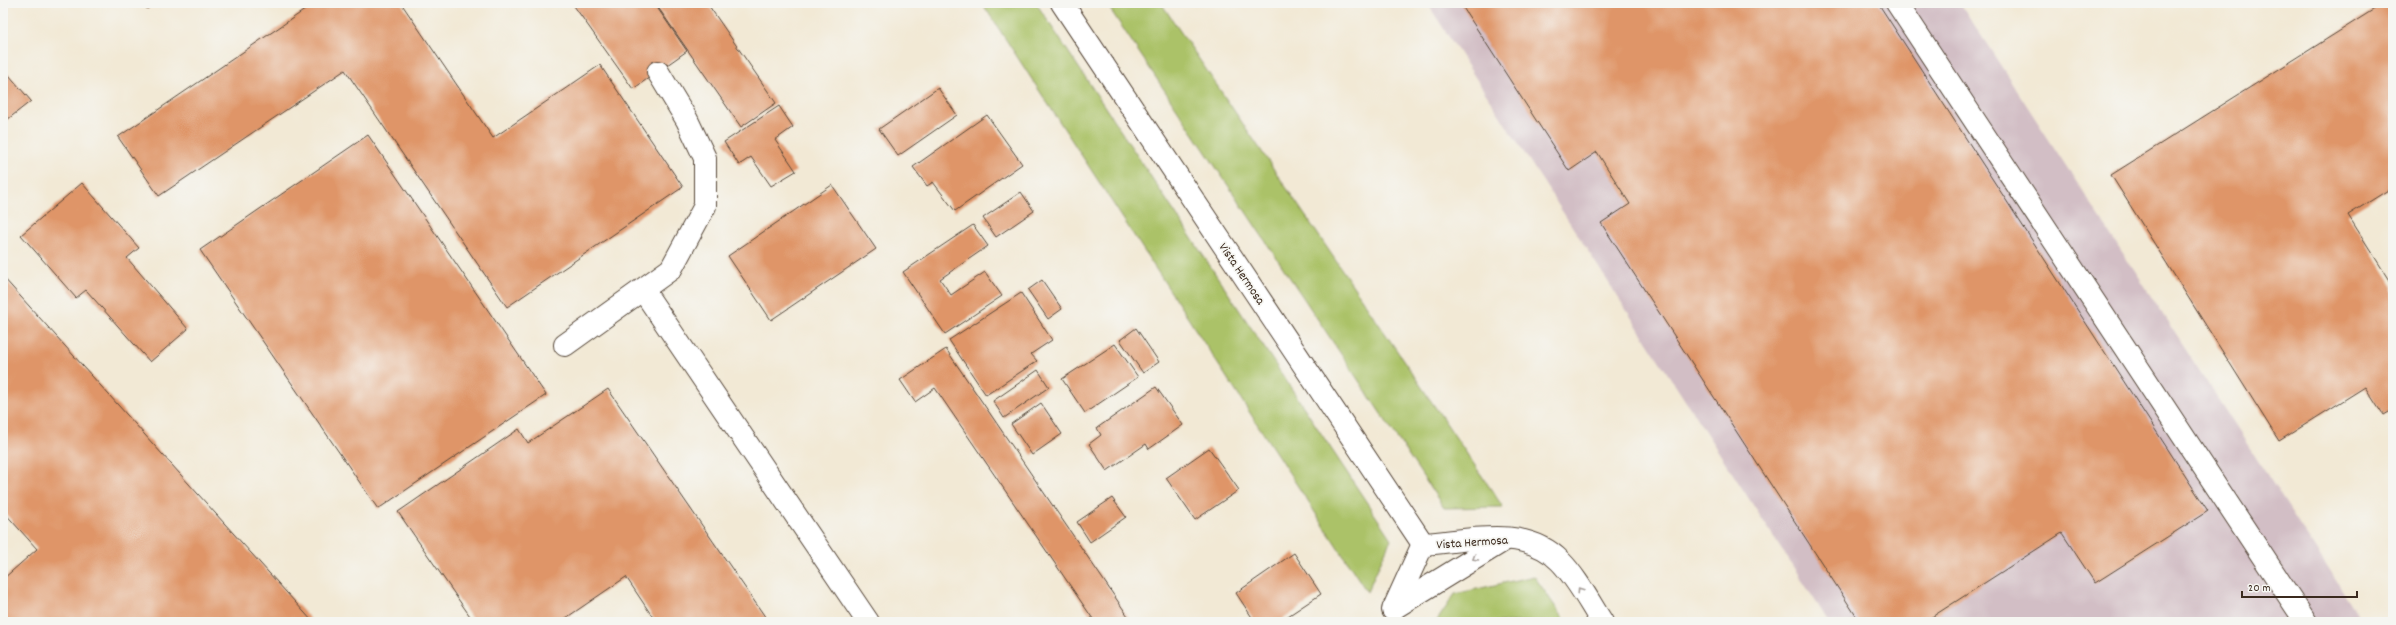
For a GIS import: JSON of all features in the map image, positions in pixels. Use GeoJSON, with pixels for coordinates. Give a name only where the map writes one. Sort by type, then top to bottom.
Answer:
{"type":"FeatureCollection","features":[{"type":"Feature","properties":{"kind":"street","name":"Vista Hermosa"},"geometry":{"type":"LineString","coordinates":[[1062,3],[1423,544]]}},
{"type":"Feature","properties":{"kind":"street"},"geometry":{"type":"LineString","coordinates":[[1897,3],[2306,622]]}},
{"type":"Feature","properties":{"kind":"street"},"geometry":{"type":"LineString","coordinates":[[565,345],[671,269],[705,206],[705,158],[687,120],[658,72]]}},
{"type":"Feature","properties":{"kind":"street"},"geometry":{"type":"LineString","coordinates":[[642,290],[868,622]]}},
{"type":"Feature","properties":{"kind":"street","name":"Vista Hermosa"},"geometry":{"type":"LineString","coordinates":[[1423,544],[1509,538],[1535,543],[1549,551],[1562,562],[1602,622]]}},
{"type":"Feature","properties":{"kind":"street"},"geometry":{"type":"LineString","coordinates":[[1392,615],[1509,538]]}},
{"type":"Feature","properties":{"kind":"street","name":"Vista Hermosa"},"geometry":{"type":"LineString","coordinates":[[1392,615],[1423,544]]}},
{"type":"Feature","properties":{"kind":"shaded area"},"geometry":{"type":"Polygon","coordinates":[[[1427,3],[1960,3],[2363,622],[1829,622],[1427,3]]]}},
{"type":"Feature","properties":{"kind":"green space"},"geometry":{"type":"Polygon","coordinates":[[[982,3],[1036,3],[1391,539],[1367,592],[982,3]]]}},
{"type":"Feature","properties":{"kind":"green space"},"geometry":{"type":"Polygon","coordinates":[[[1106,3],[1161,3],[1503,507],[1444,508],[1106,3]]]}},
{"type":"Feature","properties":{"kind":"green space"},"geometry":{"type":"Polygon","coordinates":[[[1534,576],[1566,622],[1436,622],[1455,594],[1534,576]]]}},
{"type":"Feature","properties":{"kind":"building"},"geometry":{"type":"Polygon","coordinates":[[[143,3],[155,3],[147,9],[143,3]]]}},
{"type":"Feature","properties":{"kind":"building"},"geometry":{"type":"Polygon","coordinates":[[[315,3],[401,3],[493,138],[600,65],[683,187],[507,307],[345,70],[159,196],[118,137],[315,3]]]}},
{"type":"Feature","properties":{"kind":"building"},"geometry":{"type":"Polygon","coordinates":[[[572,3],[654,3],[687,51],[633,89],[572,3]]]}},
{"type":"Feature","properties":{"kind":"building"},"geometry":{"type":"Polygon","coordinates":[[[655,3],[707,3],[776,103],[741,127],[655,3]]]}},
{"type":"Feature","properties":{"kind":"building"},"geometry":{"type":"Polygon","coordinates":[[[1460,3],[1878,3],[2208,511],[2095,583],[2062,533],[1924,622],[1860,622],[1601,223],[1630,204],[1597,152],[1569,171],[1460,3]]]}},
{"type":"Feature","properties":{"kind":"building"},"geometry":{"type":"Polygon","coordinates":[[[2384,3],[2393,3],[2393,187],[2348,215],[2393,286],[2393,409],[2383,415],[2365,387],[2279,441],[2111,175],[2384,3]]]}},
{"type":"Feature","properties":{"kind":"building"},"geometry":{"type":"Polygon","coordinates":[[[3,68],[31,101],[3,123],[3,68]]]}},
{"type":"Feature","properties":{"kind":"building"},"geometry":{"type":"Polygon","coordinates":[[[938,88],[957,115],[898,156],[879,129],[938,88]]]}},
{"type":"Feature","properties":{"kind":"building"},"geometry":{"type":"Polygon","coordinates":[[[779,106],[793,127],[775,140],[796,171],[771,186],[751,157],[739,165],[724,142],[779,106]]]}},
{"type":"Feature","properties":{"kind":"building"},"geometry":{"type":"Polygon","coordinates":[[[987,115],[1022,164],[955,211],[933,182],[927,186],[913,167],[987,115]]]}},
{"type":"Feature","properties":{"kind":"building"},"geometry":{"type":"Polygon","coordinates":[[[368,135],[546,395],[378,509],[200,250],[368,135]]]}},
{"type":"Feature","properties":{"kind":"building"},"geometry":{"type":"Polygon","coordinates":[[[82,183],[139,248],[127,258],[188,329],[150,362],[86,290],[76,298],[21,235],[82,183]]]}},
{"type":"Feature","properties":{"kind":"building"},"geometry":{"type":"Polygon","coordinates":[[[832,185],[876,249],[771,320],[728,256],[832,185]]]}},
{"type":"Feature","properties":{"kind":"building"},"geometry":{"type":"Polygon","coordinates":[[[1021,192],[1034,211],[996,237],[983,218],[1021,192]]]}},
{"type":"Feature","properties":{"kind":"building"},"geometry":{"type":"Polygon","coordinates":[[[973,225],[988,246],[940,279],[951,295],[985,272],[1002,296],[945,334],[903,272],[973,225]]]}},
{"type":"Feature","properties":{"kind":"building"},"geometry":{"type":"Polygon","coordinates":[[[3,277],[313,622],[3,622],[3,579],[37,549],[3,511],[3,277]]]}},
{"type":"Feature","properties":{"kind":"building"},"geometry":{"type":"Polygon","coordinates":[[[1042,280],[1062,309],[1048,319],[1028,290],[1042,280]]]}},
{"type":"Feature","properties":{"kind":"building"},"geometry":{"type":"Polygon","coordinates":[[[1021,293],[1052,340],[1031,354],[1037,361],[986,395],[949,340],[1021,293]]]}},
{"type":"Feature","properties":{"kind":"building"},"geometry":{"type":"Polygon","coordinates":[[[1136,328],[1159,362],[1143,373],[1120,340],[1136,328]]]}},
{"type":"Feature","properties":{"kind":"building"},"geometry":{"type":"Polygon","coordinates":[[[1115,344],[1138,377],[1085,413],[1062,379],[1115,344]]]}},
{"type":"Feature","properties":{"kind":"building"},"geometry":{"type":"Polygon","coordinates":[[[946,349],[1132,622],[1095,622],[935,388],[915,402],[900,380],[946,349]]]}},
{"type":"Feature","properties":{"kind":"building"},"geometry":{"type":"Polygon","coordinates":[[[1038,370],[1049,387],[1004,418],[993,401],[1038,370]]]}},
{"type":"Feature","properties":{"kind":"building"},"geometry":{"type":"Polygon","coordinates":[[[1156,387],[1183,425],[1149,449],[1146,444],[1107,471],[1089,444],[1101,435],[1097,428],[1156,387]]]}},
{"type":"Feature","properties":{"kind":"building"},"geometry":{"type":"Polygon","coordinates":[[[608,389],[768,621],[767,622],[656,622],[626,577],[560,622],[474,622],[398,512],[519,429],[528,443],[608,389]]]}},
{"type":"Feature","properties":{"kind":"building"},"geometry":{"type":"Polygon","coordinates":[[[1041,403],[1062,434],[1032,455],[1011,424],[1041,403]]]}},
{"type":"Feature","properties":{"kind":"building"},"geometry":{"type":"Polygon","coordinates":[[[1209,448],[1239,490],[1195,520],[1166,478],[1209,448]]]}},
{"type":"Feature","properties":{"kind":"building"},"geometry":{"type":"Polygon","coordinates":[[[1112,498],[1126,517],[1090,542],[1077,522],[1112,498]]]}},
{"type":"Feature","properties":{"kind":"building"},"geometry":{"type":"Polygon","coordinates":[[[1294,553],[1321,594],[1279,622],[1255,622],[1236,593],[1294,553]]]}}]}
